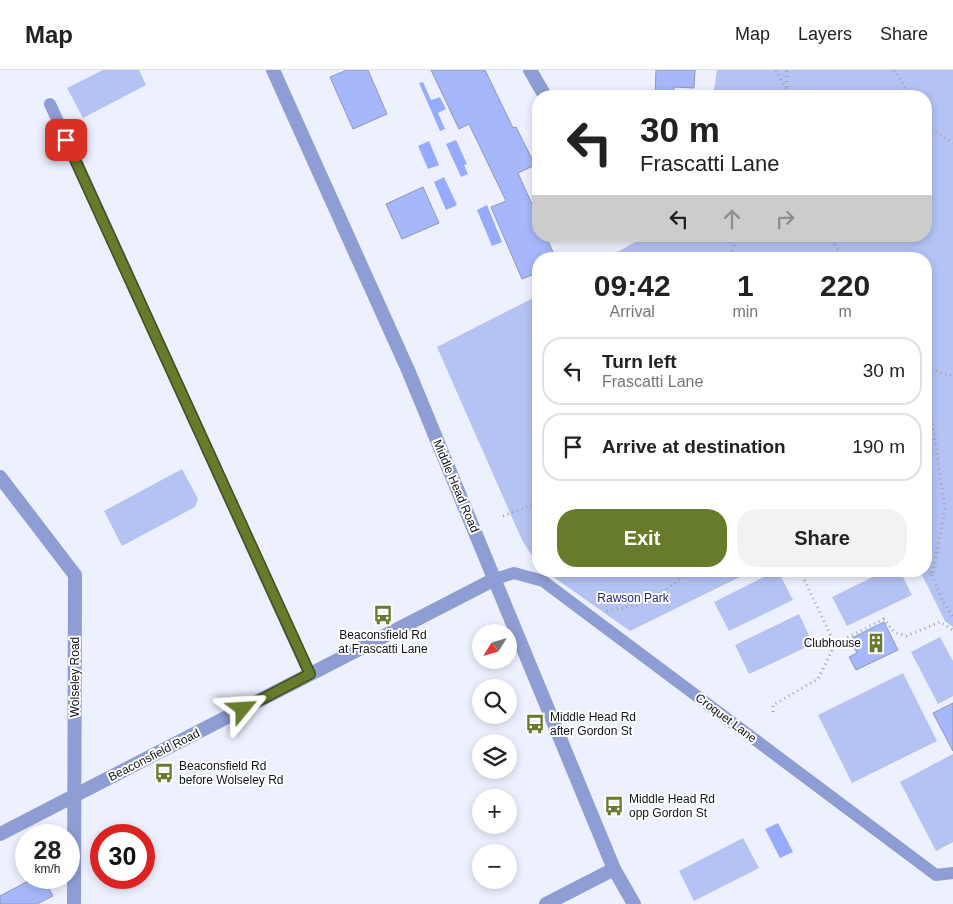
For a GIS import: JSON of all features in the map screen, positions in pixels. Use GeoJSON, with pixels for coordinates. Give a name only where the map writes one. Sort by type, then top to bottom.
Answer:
{"type":"FeatureCollection","features":[{"type":"Feature","properties":{"kind":"street","name":"Middle Head Road"},"geometry":{"type":"LineString","coordinates":[[273,70],[408,370],[614,869],[634,904]]}},
{"type":"Feature","properties":{"kind":"street"},"geometry":{"type":"LineString","coordinates":[[530,70],[542,90]]}},
{"type":"Feature","properties":{"kind":"street","name":"Wolseley Road"},"geometry":{"type":"LineString","coordinates":[[0,477],[76,575],[74,904]]}},
{"type":"Feature","properties":{"kind":"street","name":"Beaconsfield Road"},"geometry":{"type":"LineString","coordinates":[[0,834],[495,579]]}},
{"type":"Feature","properties":{"kind":"street"},"geometry":{"type":"LineString","coordinates":[[546,904],[614,869]]}},
{"type":"Feature","properties":{"kind":"lane"},"geometry":{"type":"LineString","coordinates":[[50,104],[310,674]]}},
{"type":"Feature","properties":{"kind":"lane","name":"Croquet Lane"},"geometry":{"type":"LineString","coordinates":[[495,579],[514,573],[543,581],[936,875],[953,873]]}},
{"type":"Feature","properties":{"kind":"path"},"geometry":{"type":"LineString","coordinates":[[776,70],[787,88]]}},
{"type":"Feature","properties":{"kind":"path"},"geometry":{"type":"LineString","coordinates":[[787,70],[787,88]]}},
{"type":"Feature","properties":{"kind":"path"},"geometry":{"type":"LineString","coordinates":[[894,70],[907,90]]}},
{"type":"Feature","properties":{"kind":"path"},"geometry":{"type":"LineString","coordinates":[[932,132],[953,143]]}},
{"type":"Feature","properties":{"kind":"path"},"geometry":{"type":"LineString","coordinates":[[932,371],[953,376]]}},
{"type":"Feature","properties":{"kind":"path"},"geometry":{"type":"LineString","coordinates":[[932,424],[945,509],[932,575],[942,602],[953,618]]}},
{"type":"Feature","properties":{"kind":"path"},"geometry":{"type":"LineString","coordinates":[[503,516],[532,505]]}},
{"type":"Feature","properties":{"kind":"path"},"geometry":{"type":"LineString","coordinates":[[595,620],[609,610],[648,603],[682,577]]}},
{"type":"Feature","properties":{"kind":"path"},"geometry":{"type":"LineString","coordinates":[[803,577],[835,644]]}},
{"type":"Feature","properties":{"kind":"path"},"geometry":{"type":"LineString","coordinates":[[772,712],[773,705],[818,679],[835,644],[884,619],[894,632],[906,636],[940,622],[953,630]]}},
{"type":"Feature","properties":{"kind":"green space"},"geometry":{"type":"Polygon","coordinates":[[[103,70],[139,70],[146,85],[83,118],[67,88],[103,70]]]}},
{"type":"Feature","properties":{"kind":"green space"},"geometry":{"type":"Polygon","coordinates":[[[717,70],[953,70],[953,627],[945,621],[923,577],[932,577],[932,252],[617,252],[635,242],[932,242],[932,90],[714,90],[717,70]]]}},
{"type":"Feature","properties":{"kind":"green space"},"geometry":{"type":"Polygon","coordinates":[[[532,299],[532,556],[522,540],[437,347],[532,299]]]}},
{"type":"Feature","properties":{"kind":"green space"},"geometry":{"type":"Polygon","coordinates":[[[182,469],[198,499],[195,507],[122,546],[104,511],[182,469]]]}},
{"type":"Feature","properties":{"kind":"green space","name":"Rawson Park"},"geometry":{"type":"Polygon","coordinates":[[[554,577],[740,577],[630,631],[554,577]]]}},
{"type":"Feature","properties":{"kind":"green space"},"geometry":{"type":"Polygon","coordinates":[[[764,577],[781,577],[793,600],[729,631],[714,602],[764,577]]]}},
{"type":"Feature","properties":{"kind":"green space"},"geometry":{"type":"Polygon","coordinates":[[[873,577],[903,577],[912,595],[847,626],[832,597],[873,577]]]}},
{"type":"Feature","properties":{"kind":"green space"},"geometry":{"type":"Polygon","coordinates":[[[799,614],[813,644],[749,674],[735,645],[799,614]]]}},
{"type":"Feature","properties":{"kind":"green space"},"geometry":{"type":"Polygon","coordinates":[[[940,637],[953,661],[953,696],[938,704],[911,652],[940,637]]]}},
{"type":"Feature","properties":{"kind":"green space"},"geometry":{"type":"Polygon","coordinates":[[[903,673],[937,741],[852,783],[818,715],[903,673]]]}},
{"type":"Feature","properties":{"kind":"green space"},"geometry":{"type":"Polygon","coordinates":[[[953,754],[953,842],[936,851],[900,782],[953,754]]]}},
{"type":"Feature","properties":{"kind":"green space"},"geometry":{"type":"Polygon","coordinates":[[[743,838],[759,868],[694,901],[679,871],[743,838]]]}},
{"type":"Feature","properties":{"kind":"shaded area"},"geometry":{"type":"Polygon","coordinates":[[[423,82],[431,100],[440,97],[446,109],[438,113],[445,129],[440,131],[419,83],[423,82]]]}},
{"type":"Feature","properties":{"kind":"shaded area"},"geometry":{"type":"Polygon","coordinates":[[[456,140],[467,164],[464,165],[468,174],[461,177],[446,144],[456,140]]]}},
{"type":"Feature","properties":{"kind":"shaded area"},"geometry":{"type":"Polygon","coordinates":[[[429,141],[439,165],[428,169],[418,146],[429,141]]]}},
{"type":"Feature","properties":{"kind":"shaded area"},"geometry":{"type":"Polygon","coordinates":[[[444,177],[457,205],[446,210],[434,182],[444,177]]]}},
{"type":"Feature","properties":{"kind":"shaded area"},"geometry":{"type":"Polygon","coordinates":[[[487,205],[502,242],[492,246],[477,210],[487,205]]]}},
{"type":"Feature","properties":{"kind":"shaded area"},"geometry":{"type":"Polygon","coordinates":[[[778,823],[793,852],[780,858],[765,829],[778,823]]]}},
{"type":"Feature","properties":{"kind":"building"},"geometry":{"type":"Polygon","coordinates":[[[347,70],[368,70],[387,114],[353,129],[330,77],[347,70]]]}},
{"type":"Feature","properties":{"kind":"building"},"geometry":{"type":"Polygon","coordinates":[[[431,70],[485,70],[513,128],[516,127],[532,159],[532,166],[518,173],[532,204],[532,242],[549,242],[553,252],[532,252],[532,275],[522,279],[491,207],[506,201],[469,124],[459,129],[431,70]]]}},
{"type":"Feature","properties":{"kind":"building"},"geometry":{"type":"Polygon","coordinates":[[[656,70],[695,70],[694,88],[674,87],[674,90],[655,90],[656,70]]]}},
{"type":"Feature","properties":{"kind":"building"},"geometry":{"type":"Polygon","coordinates":[[[423,187],[439,223],[402,239],[386,204],[423,187]]]}},
{"type":"Feature","properties":{"kind":"building","name":"Clubhouse"},"geometry":{"type":"Polygon","coordinates":[[[884,622],[898,650],[856,670],[849,657],[857,653],[850,639],[884,622]]]}},
{"type":"Feature","properties":{"kind":"building"},"geometry":{"type":"Polygon","coordinates":[[[953,703],[953,751],[933,713],[953,703]]]}},
{"type":"Feature","properties":{"kind":"building"},"geometry":{"type":"Polygon","coordinates":[[[15,888],[49,889],[53,896],[37,904],[0,904],[0,896],[15,888]]]}},
{"type":"Feature","properties":{"kind":"place","name":"Beaconsfield Rd at Frascatti Lane"},"geometry":{"type":"Point","coordinates":[383,615]}},
{"type":"Feature","properties":{"kind":"place","name":"Clubhouse"},"geometry":{"type":"Point","coordinates":[876,643]}},
{"type":"Feature","properties":{"kind":"place","name":"Middle Head Rd after Gordon St"},"geometry":{"type":"Point","coordinates":[535,724]}},
{"type":"Feature","properties":{"kind":"place","name":"Beaconsfield Rd before Wolseley Rd"},"geometry":{"type":"Point","coordinates":[164,773]}},
{"type":"Feature","properties":{"kind":"place","name":"Middle Head Rd opp Gordon St"},"geometry":{"type":"Point","coordinates":[614,806]}},
{"type":"Feature","properties":{"kind":"route"},"geometry":{"type":"LineString","coordinates":[[66,140],[310,674],[243,709]]}}]}
